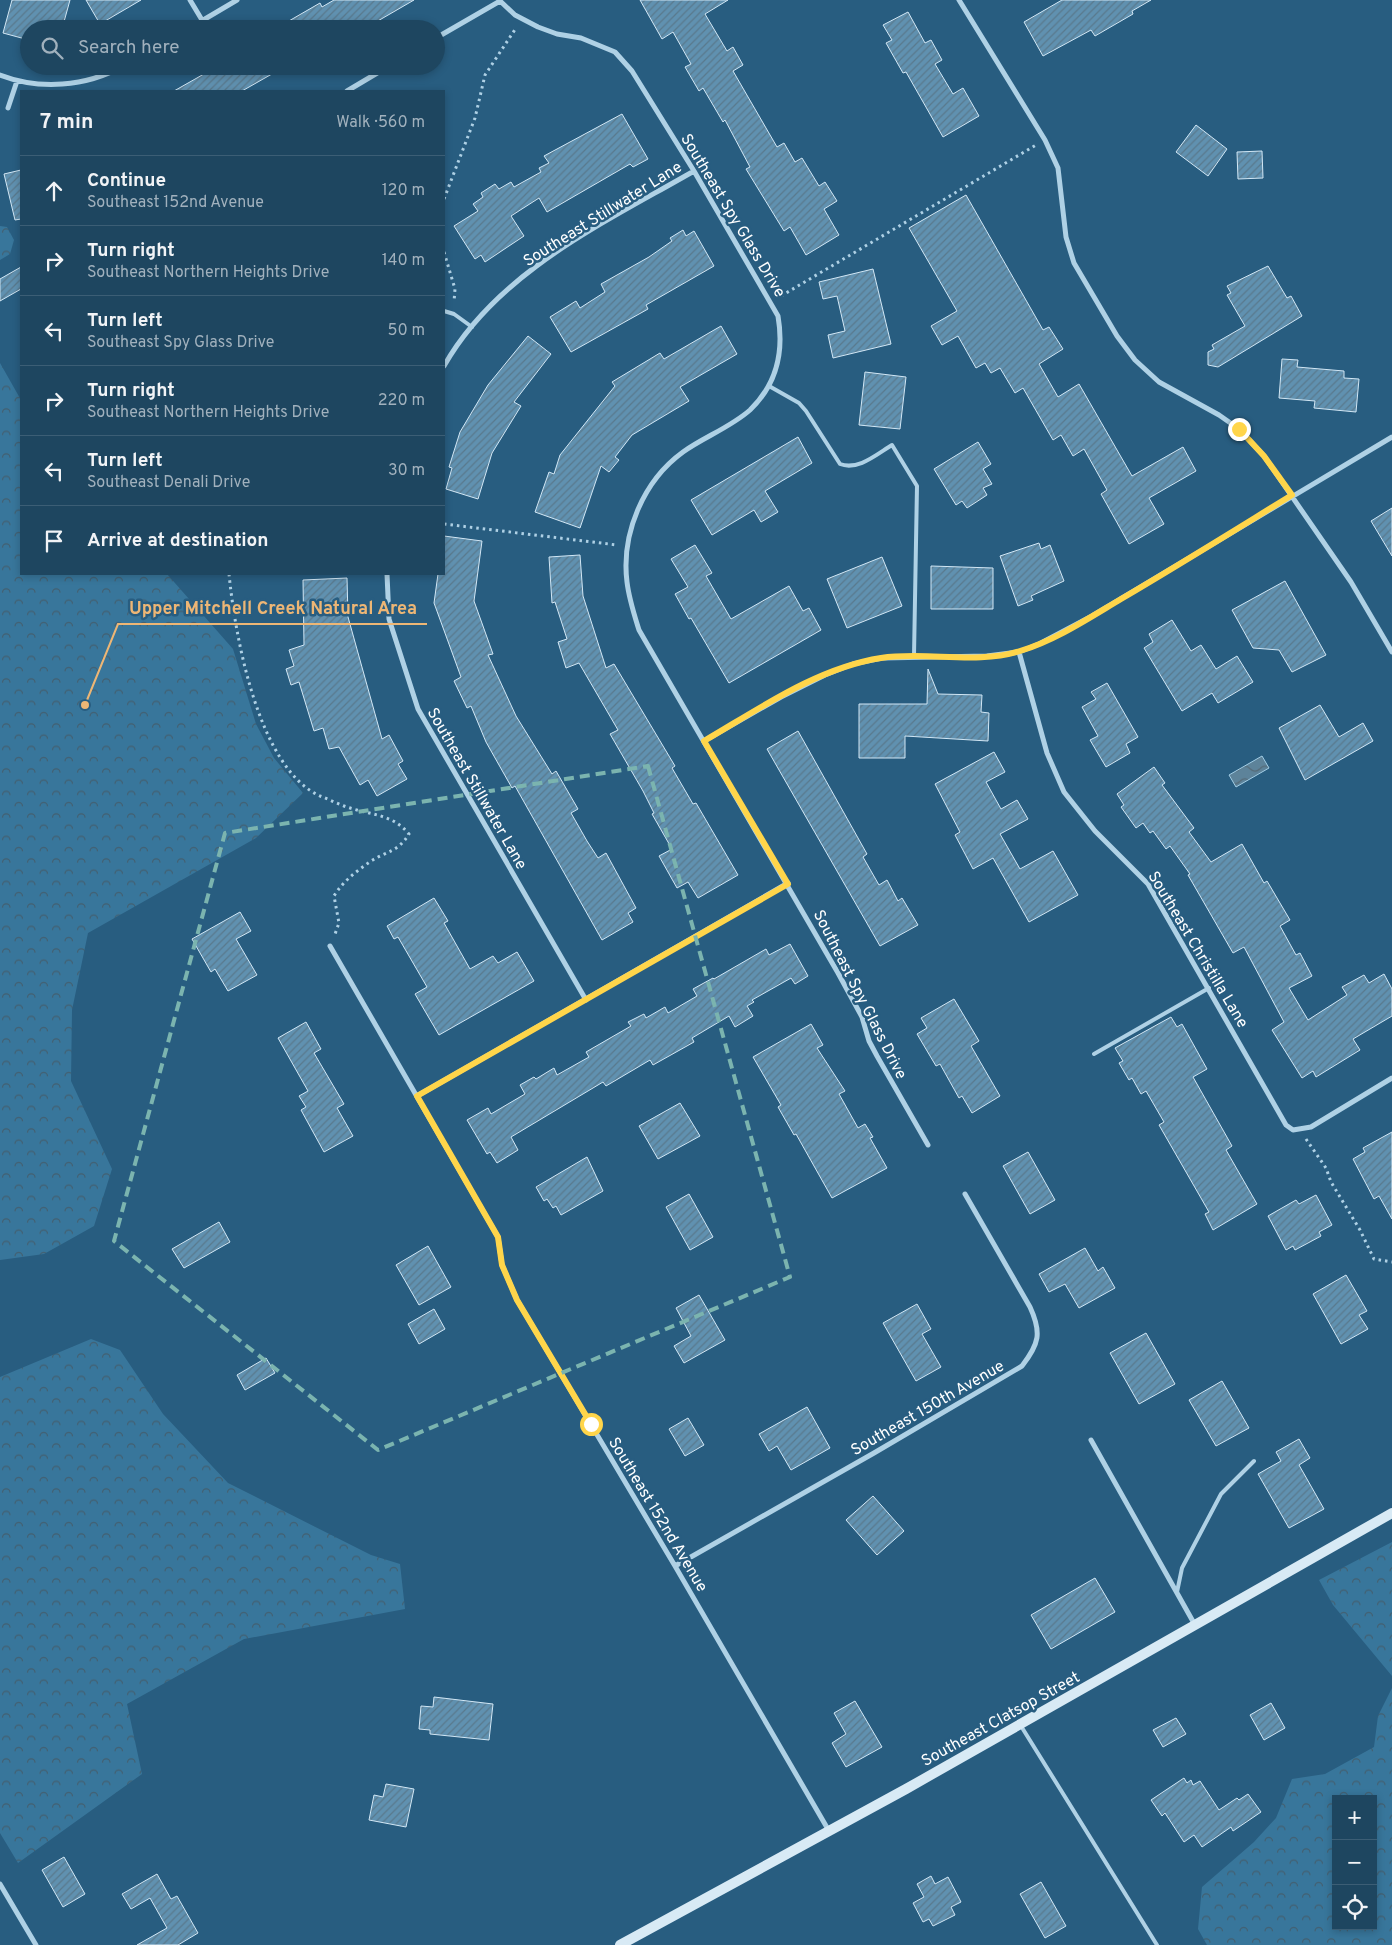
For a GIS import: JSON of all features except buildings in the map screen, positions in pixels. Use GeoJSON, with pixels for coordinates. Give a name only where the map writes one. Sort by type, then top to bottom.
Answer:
{"type":"FeatureCollection","features":[{"type":"Feature","properties":{"kind":"street"},"geometry":{"type":"LineString","coordinates":[[190,0],[202,20],[237,0]]}},
{"type":"Feature","properties":{"kind":"street"},"geometry":{"type":"LineString","coordinates":[[445,33],[499,0]]}},
{"type":"Feature","properties":{"kind":"street","name":"Southeast Spy Glass Drive"},"geometry":{"type":"LineString","coordinates":[[499,0],[514,16],[557,34],[580,38],[615,52],[632,71],[694,171],[772,302],[778,316],[782,337],[780,355],[769,386],[749,410],[683,452],[666,466],[639,506],[628,547],[627,582],[639,630],[788,884],[851,996],[877,1056],[928,1144]]}},
{"type":"Feature","properties":{"kind":"street"},"geometry":{"type":"LineString","coordinates":[[962,1],[1045,140],[1058,168],[1066,237],[1074,263],[1117,336],[1135,360],[1159,382],[1219,415],[1239,429],[1264,456],[1350,582],[1392,652]]}},
{"type":"Feature","properties":{"kind":"street"},"geometry":{"type":"LineString","coordinates":[[0,74],[16,81],[58,85],[89,81],[103,75]]}},
{"type":"Feature","properties":{"kind":"street"},"geometry":{"type":"LineString","coordinates":[[349,90],[374,75]]}},
{"type":"Feature","properties":{"kind":"street"},"geometry":{"type":"LineString","coordinates":[[8,108],[16,81]]}},
{"type":"Feature","properties":{"kind":"street","name":"Southeast Stillwater Lane"},"geometry":{"type":"LineString","coordinates":[[445,365],[472,327],[516,281],[558,250],[694,171]]}},
{"type":"Feature","properties":{"kind":"street"},"geometry":{"type":"LineString","coordinates":[[704,741],[781,697],[825,675],[853,664],[882,658],[914,656],[987,656],[1019,652],[1039,644],[1092,616],[1214,545],[1292,495],[1392,437]]}},
{"type":"Feature","properties":{"kind":"street","name":"Southeast Stillwater Lane"},"geometry":{"type":"LineString","coordinates":[[387,575],[389,619],[418,709],[586,1000]]}},
{"type":"Feature","properties":{"kind":"street","name":"Southeast Christilla Lane"},"geometry":{"type":"LineString","coordinates":[[1019,652],[1040,733],[1051,765],[1064,792],[1095,831],[1148,884],[1209,988],[1281,1118],[1293,1130],[1300,1130]]}},
{"type":"Feature","properties":{"kind":"street"},"geometry":{"type":"LineString","coordinates":[[417,1096],[788,884]]}},
{"type":"Feature","properties":{"kind":"street","name":"Southeast 152nd Avenue"},"geometry":{"type":"LineString","coordinates":[[330,946],[498,1237],[502,1265],[517,1300],[829,1831]]}},
{"type":"Feature","properties":{"kind":"street"},"geometry":{"type":"LineString","coordinates":[[1300,1130],[1311,1127],[1392,1078]]}},
{"type":"Feature","properties":{"kind":"street","name":"Southeast 150th Avenue"},"geometry":{"type":"LineString","coordinates":[[675,1566],[874,1453],[1022,1366],[1026,1361],[1035,1349],[1037,1323],[1030,1307],[965,1194]]}},
{"type":"Feature","properties":{"kind":"street"},"geometry":{"type":"LineString","coordinates":[[1091,1440],[1195,1626]]}},
{"type":"Feature","properties":{"kind":"street","name":"Southeast Clatsop Street"},"geometry":{"type":"LineString","coordinates":[[620,1945],[829,1831],[1195,1626],[1392,1513]]}},
{"type":"Feature","properties":{"kind":"street"},"geometry":{"type":"LineString","coordinates":[[0,1884],[36,1945]]}},
{"type":"Feature","properties":{"kind":"lane"},"geometry":{"type":"LineString","coordinates":[[445,311],[472,327]]}},
{"type":"Feature","properties":{"kind":"lane"},"geometry":{"type":"LineString","coordinates":[[769,386],[799,402],[840,464],[847,467],[858,464],[892,445],[917,486],[914,656]]}},
{"type":"Feature","properties":{"kind":"lane"},"geometry":{"type":"LineString","coordinates":[[1094,1054],[1209,988]]}},
{"type":"Feature","properties":{"kind":"lane"},"geometry":{"type":"LineString","coordinates":[[1177,1594],[1182,1568],[1220,1494],[1254,1461]]}},
{"type":"Feature","properties":{"kind":"lane"},"geometry":{"type":"LineString","coordinates":[[1020,1724],[1157,1945]]}},
{"type":"Feature","properties":{"kind":"path"},"geometry":{"type":"LineString","coordinates":[[445,196],[475,118],[486,75],[522,19]]}},
{"type":"Feature","properties":{"kind":"path"},"geometry":{"type":"LineString","coordinates":[[772,302],[799,283],[1045,140]]}},
{"type":"Feature","properties":{"kind":"path"},"geometry":{"type":"LineString","coordinates":[[445,255],[455,289],[450,313]]}},
{"type":"Feature","properties":{"kind":"path"},"geometry":{"type":"LineString","coordinates":[[445,524],[628,547]]}},
{"type":"Feature","properties":{"kind":"path"},"geometry":{"type":"LineString","coordinates":[[229,575],[243,660],[261,720],[282,761],[309,791],[346,807],[379,814],[401,824],[409,834],[401,846],[372,861],[341,883],[334,896],[339,923],[330,946]]}},
{"type":"Feature","properties":{"kind":"path"},"geometry":{"type":"LineString","coordinates":[[1300,1130],[1326,1168],[1331,1182],[1360,1230],[1374,1259],[1392,1262]]}},
{"type":"Feature","properties":{"kind":"highlighted area"},"geometry":{"type":"Polygon","coordinates":[[[648,766],[790,1277],[378,1450],[114,1241],[225,833],[648,766]]]}},
{"type":"Feature","properties":{"kind":"green space"},"geometry":{"type":"Polygon","coordinates":[[[0,226],[7,227],[14,240],[10,254],[0,260],[0,226]]]}},
{"type":"Feature","properties":{"kind":"green space"},"geometry":{"type":"Polygon","coordinates":[[[0,363],[20,398],[20,575],[168,575],[233,649],[256,724],[274,758],[303,793],[256,838],[88,933],[72,1010],[71,1081],[112,1169],[94,1226],[44,1254],[0,1260],[0,363]]]}},
{"type":"Feature","properties":{"kind":"green space"},"geometry":{"type":"Polygon","coordinates":[[[91,1339],[120,1350],[163,1414],[228,1483],[371,1555],[400,1564],[405,1609],[244,1639],[127,1704],[142,1774],[18,1863],[0,1833],[0,1377],[91,1339]]]}},
{"type":"Feature","properties":{"kind":"green space"},"geometry":{"type":"Polygon","coordinates":[[[1392,1542],[1392,1676],[1333,1605],[1319,1580],[1392,1542]]]}},
{"type":"Feature","properties":{"kind":"green space"},"geometry":{"type":"Polygon","coordinates":[[[1392,1688],[1392,1945],[1207,1945],[1198,1929],[1202,1887],[1254,1842],[1276,1818],[1292,1779],[1325,1774],[1374,1747],[1378,1716],[1392,1688]]]}},
{"type":"Feature","properties":{"kind":"water"},"geometry":{"type":"Polygon","coordinates":[[[1262,756],[1269,768],[1236,787],[1229,775],[1262,756]]]}},
{"type":"Feature","properties":{"kind":"place","name":"Upper Mitchell Creek Natural Area"},"geometry":{"type":"Point","coordinates":[85,705]}},
{"type":"Feature","properties":{"kind":"route"},"geometry":{"type":"LineString","coordinates":[[591,1424],[517,1300],[502,1265],[498,1237],[417,1096],[788,884],[704,741],[781,697],[825,675],[853,664],[882,658],[987,656],[1019,652],[1039,644],[1092,616],[1214,545],[1292,495],[1264,456],[1239,429]]}}]}
